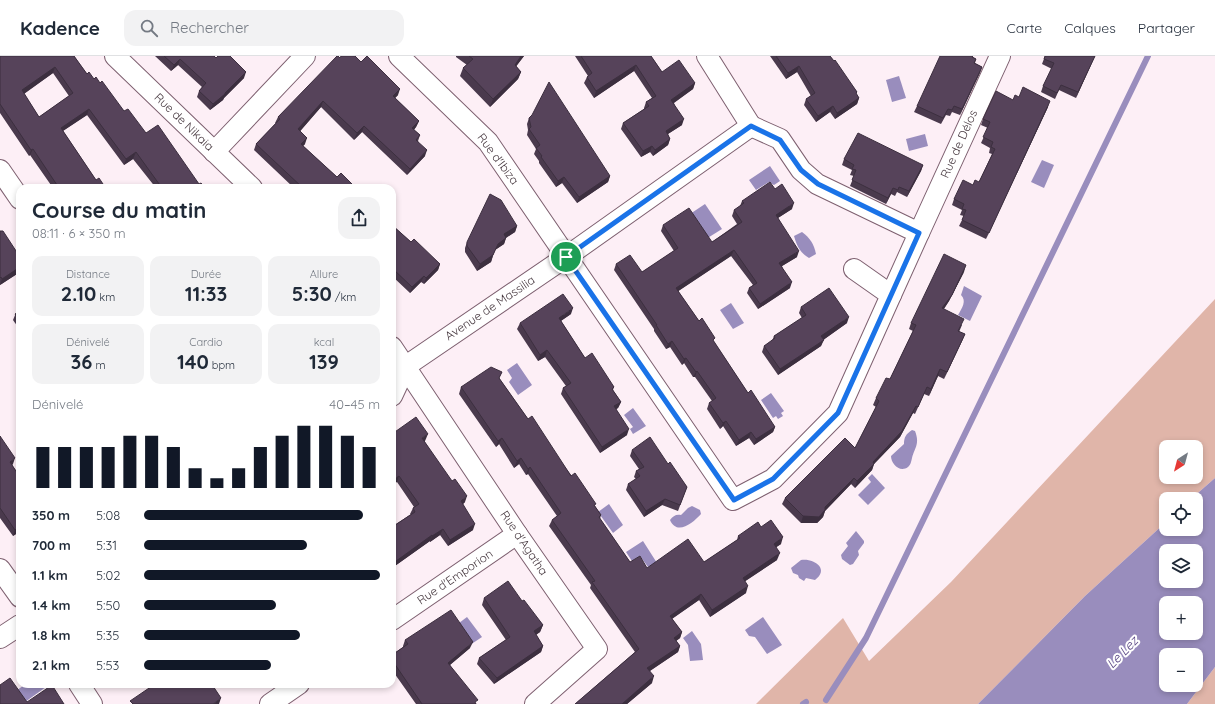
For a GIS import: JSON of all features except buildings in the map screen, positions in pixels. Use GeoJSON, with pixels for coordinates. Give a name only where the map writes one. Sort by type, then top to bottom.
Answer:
{"type":"FeatureCollection","features":[{"type":"Feature","properties":{"kind":"street","name":"Rue de Nikaia"},"geometry":{"type":"LineString","coordinates":[[115,56],[248,184]]}},
{"type":"Feature","properties":{"kind":"street"},"geometry":{"type":"LineString","coordinates":[[214,152],[305,56]]}},
{"type":"Feature","properties":{"kind":"street"},"geometry":{"type":"LineString","coordinates":[[707,56],[751,126],[780,140],[801,170],[818,184],[919,233]]}},
{"type":"Feature","properties":{"kind":"street","name":"Rue de Délos"},"geometry":{"type":"LineString","coordinates":[[566,257],[734,500],[773,479],[838,413],[1000,56]]}},
{"type":"Feature","properties":{"kind":"street","name":"Rue d'Ibiza"},"geometry":{"type":"LineString","coordinates":[[408,59],[488,142],[566,257]]}},
{"type":"Feature","properties":{"kind":"street","name":"Avenue de Massilia"},"geometry":{"type":"LineString","coordinates":[[399,365],[566,257],[751,126]]}},
{"type":"Feature","properties":{"kind":"street"},"geometry":{"type":"LineString","coordinates":[[0,170],[16,193]]}},
{"type":"Feature","properties":{"kind":"street"},"geometry":{"type":"LineString","coordinates":[[854,269],[891,295]]}},
{"type":"Feature","properties":{"kind":"street"},"geometry":{"type":"LineString","coordinates":[[396,378],[399,365]]}},
{"type":"Feature","properties":{"kind":"street","name":"Rue d'Agatha"},"geometry":{"type":"LineString","coordinates":[[399,365],[597,649],[535,704]]}},
{"type":"Feature","properties":{"kind":"street","name":"Rue d'Emporion"},"geometry":{"type":"LineString","coordinates":[[396,617],[517,534]]}},
{"type":"Feature","properties":{"kind":"street"},"geometry":{"type":"LineString","coordinates":[[0,569],[16,591]]}},
{"type":"Feature","properties":{"kind":"street"},"geometry":{"type":"LineString","coordinates":[[0,638],[16,628]]}},
{"type":"Feature","properties":{"kind":"street"},"geometry":{"type":"LineString","coordinates":[[82,688],[92,704]]}},
{"type":"Feature","properties":{"kind":"street"},"geometry":{"type":"LineString","coordinates":[[270,704],[292,688]]}},
{"type":"Feature","properties":{"kind":"shaded area"},"geometry":{"type":"Polygon","coordinates":[[[1215,299],[1215,478],[1199,492],[1159,492],[1159,528],[1085,596],[978,704],[756,704],[843,618],[869,661],[951,582],[1215,299]]]}},
{"type":"Feature","properties":{"kind":"shaded area"},"geometry":{"type":"Polygon","coordinates":[[[1215,667],[1215,704],[1187,704],[1196,692],[1203,692],[1203,683],[1215,667]]]}},
{"type":"Feature","properties":{"kind":"water"},"geometry":{"type":"Polygon","coordinates":[[[899,76],[906,98],[892,102],[886,80],[899,76]]]}},
{"type":"Feature","properties":{"kind":"water"},"geometry":{"type":"Polygon","coordinates":[[[925,134],[928,146],[909,151],[906,139],[925,134]]]}},
{"type":"Feature","properties":{"kind":"water"},"geometry":{"type":"Polygon","coordinates":[[[1042,160],[1054,165],[1044,188],[1031,182],[1042,160]]]}},
{"type":"Feature","properties":{"kind":"water"},"geometry":{"type":"Polygon","coordinates":[[[770,166],[780,181],[774,185],[769,182],[756,190],[749,180],[770,166]]]}},
{"type":"Feature","properties":{"kind":"water"},"geometry":{"type":"Polygon","coordinates":[[[705,204],[722,229],[706,239],[690,214],[705,204]]]}},
{"type":"Feature","properties":{"kind":"water"},"geometry":{"type":"Polygon","coordinates":[[[802,232],[813,244],[815,250],[816,254],[809,258],[799,249],[794,236],[802,232]]]}},
{"type":"Feature","properties":{"kind":"water"},"geometry":{"type":"Polygon","coordinates":[[[964,286],[982,296],[970,321],[958,315],[964,302],[961,295],[964,286]]]}},
{"type":"Feature","properties":{"kind":"water"},"geometry":{"type":"Polygon","coordinates":[[[731,303],[744,323],[733,329],[720,310],[731,303]]]}},
{"type":"Feature","properties":{"kind":"water"},"geometry":{"type":"Polygon","coordinates":[[[517,363],[532,385],[518,395],[509,382],[512,378],[507,370],[517,363]]]}},
{"type":"Feature","properties":{"kind":"water"},"geometry":{"type":"Polygon","coordinates":[[[771,393],[784,411],[781,413],[783,416],[778,419],[776,416],[773,418],[761,400],[771,393]]]}},
{"type":"Feature","properties":{"kind":"water"},"geometry":{"type":"Polygon","coordinates":[[[633,408],[646,426],[633,434],[630,429],[633,427],[624,415],[633,408]]]}},
{"type":"Feature","properties":{"kind":"water"},"geometry":{"type":"Polygon","coordinates":[[[912,430],[915,431],[917,442],[911,463],[905,469],[896,467],[891,459],[891,456],[904,444],[904,439],[912,430]]]}},
{"type":"Feature","properties":{"kind":"water"},"geometry":{"type":"Polygon","coordinates":[[[872,474],[885,488],[868,505],[858,495],[871,482],[868,478],[872,474]]]}},
{"type":"Feature","properties":{"kind":"water","name":"Le Lez"},"geometry":{"type":"Polygon","coordinates":[[[1215,478],[1215,667],[1203,683],[1203,648],[1159,648],[1159,692],[1196,692],[1187,704],[978,704],[1085,596],[1159,528],[1159,536],[1203,536],[1203,492],[1199,492],[1215,478]]]}},
{"type":"Feature","properties":{"kind":"water"},"geometry":{"type":"Polygon","coordinates":[[[609,504],[623,525],[613,533],[598,512],[609,504]]]}},
{"type":"Feature","properties":{"kind":"water"},"geometry":{"type":"Polygon","coordinates":[[[692,506],[700,510],[701,514],[690,524],[681,528],[673,525],[670,520],[672,517],[681,515],[692,506]]]}},
{"type":"Feature","properties":{"kind":"water"},"geometry":{"type":"Polygon","coordinates":[[[856,531],[864,543],[858,551],[859,555],[853,564],[850,565],[842,559],[841,555],[848,546],[846,543],[856,531]]]}},
{"type":"Feature","properties":{"kind":"water"},"geometry":{"type":"Polygon","coordinates":[[[643,541],[657,563],[648,567],[640,556],[632,561],[626,552],[643,541]]]}},
{"type":"Feature","properties":{"kind":"water"},"geometry":{"type":"Polygon","coordinates":[[[801,560],[811,561],[821,568],[819,576],[815,580],[806,578],[804,581],[799,578],[798,575],[793,573],[791,568],[801,560]]]}},
{"type":"Feature","properties":{"kind":"water"},"geometry":{"type":"Polygon","coordinates":[[[467,617],[482,637],[470,645],[459,623],[467,617]]]}},
{"type":"Feature","properties":{"kind":"water"},"geometry":{"type":"Polygon","coordinates":[[[763,617],[782,645],[767,654],[755,637],[749,636],[745,630],[763,617]]]}},
{"type":"Feature","properties":{"kind":"water"},"geometry":{"type":"Polygon","coordinates":[[[692,631],[701,644],[703,660],[690,661],[688,645],[683,638],[692,631]]]}},
{"type":"Feature","properties":{"kind":"water"},"geometry":{"type":"Polygon","coordinates":[[[20,688],[45,688],[25,702],[17,690],[20,688]]]}},
{"type":"Feature","properties":{"kind":"waterway"},"geometry":{"type":"LineString","coordinates":[[826,700],[866,638],[1148,56]]}},
{"type":"Feature","properties":{"kind":"route"},"geometry":{"type":"LineString","coordinates":[[751,126],[780,140],[801,170],[818,184],[919,233],[838,413],[773,479],[734,500],[566,257],[751,126]]}}]}
